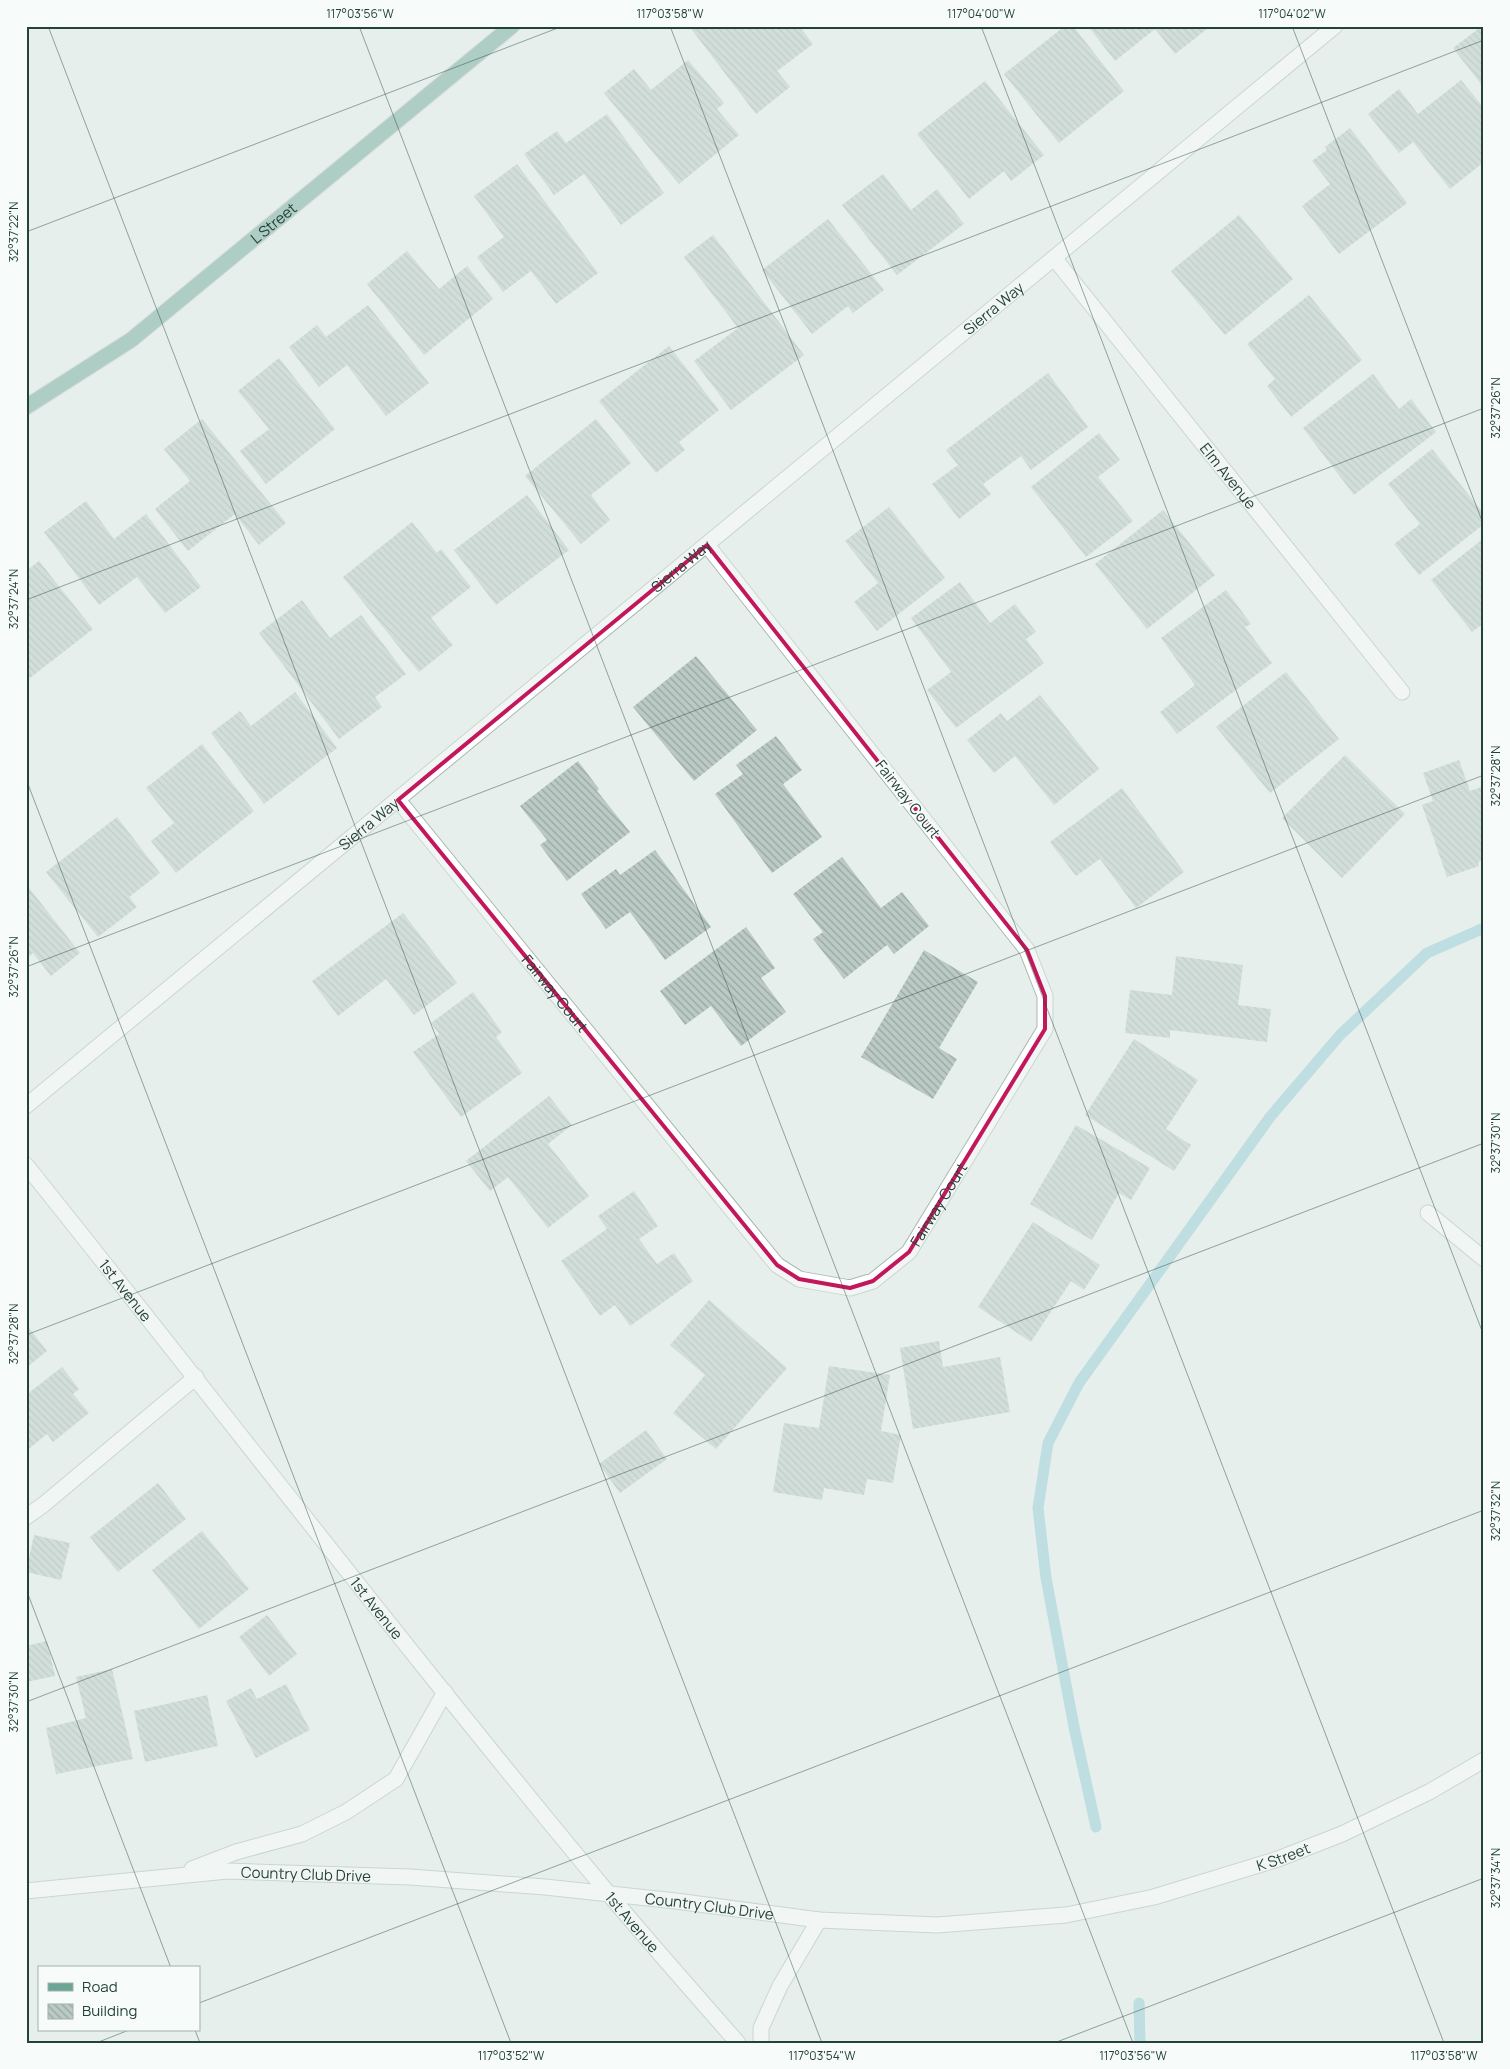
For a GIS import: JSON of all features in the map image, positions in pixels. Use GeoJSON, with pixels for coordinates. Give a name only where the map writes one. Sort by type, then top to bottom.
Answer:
{"type":"FeatureCollection","features":[{"type":"Feature","properties":{"kind":"main road","name":"L Street"},"geometry":{"type":"LineString","coordinates":[[26,406],[132,340],[512,26]]}},
{"type":"Feature","properties":{"kind":"street","name":"Sierra Way"},"geometry":{"type":"LineString","coordinates":[[26,1106],[1335,26]]}},
{"type":"Feature","properties":{"kind":"street","name":"Elm Avenue"},"geometry":{"type":"LineString","coordinates":[[1054,258],[1402,692]]}},
{"type":"Feature","properties":{"kind":"street","name":"Fairway Court"},"geometry":{"type":"LineString","coordinates":[[398,800],[777,1265],[799,1279],[850,1288],[873,1281],[909,1252],[1045,1029],[1045,996],[1027,950],[707,545]]}},
{"type":"Feature","properties":{"kind":"street","name":"1st Avenue"},"geometry":{"type":"LineString","coordinates":[[26,1166],[196,1377],[328,1547],[608,1893],[738,2043]]}},
{"type":"Feature","properties":{"kind":"street"},"geometry":{"type":"LineString","coordinates":[[1428,1212],[1484,1259]]}},
{"type":"Feature","properties":{"kind":"street"},"geometry":{"type":"LineString","coordinates":[[26,1517],[43,1505],[196,1377]]}},
{"type":"Feature","properties":{"kind":"street","name":"Country Club Drive"},"geometry":{"type":"LineString","coordinates":[[174,1876],[236,1852],[302,1834],[346,1812],[396,1778],[445,1692]]}},
{"type":"Feature","properties":{"kind":"street","name":"K Street"},"geometry":{"type":"LineString","coordinates":[[1066,1915],[1154,1897],[1278,1859],[1342,1834],[1429,1792],[1484,1760]]}},
{"type":"Feature","properties":{"kind":"street","name":"Country Club Drive"},"geometry":{"type":"LineString","coordinates":[[26,1891],[227,1871],[410,1877],[608,1893],[819,1920],[937,1925],[1066,1915]]}},
{"type":"Feature","properties":{"kind":"street"},"geometry":{"type":"LineString","coordinates":[[761,2043],[761,2028],[780,1986],[819,1920]]}},
{"type":"Feature","properties":{"kind":"highlighted area"},"geometry":{"type":"Polygon","coordinates":[[[707,545],[1027,950],[1045,996],[1045,1029],[909,1252],[873,1281],[850,1288],[799,1279],[777,1265],[398,800],[707,545]]]}},
{"type":"Feature","properties":{"kind":"building"},"geometry":{"type":"Polygon","coordinates":[[[689,26],[799,26],[813,44],[777,71],[790,87],[756,114],[689,26]]]}},
{"type":"Feature","properties":{"kind":"building"},"geometry":{"type":"Polygon","coordinates":[[[1065,26],[1073,26],[1124,91],[1059,143],[1004,74],[1065,26]]]}},
{"type":"Feature","properties":{"kind":"building"},"geometry":{"type":"Polygon","coordinates":[[[1088,26],[1204,26],[1207,29],[1175,54],[1155,29],[1115,61],[1088,26]]]}},
{"type":"Feature","properties":{"kind":"building"},"geometry":{"type":"Polygon","coordinates":[[[1484,26],[1484,88],[1453,48],[1484,26]]]}},
{"type":"Feature","properties":{"kind":"building"},"geometry":{"type":"Polygon","coordinates":[[[688,60],[724,103],[717,109],[739,135],[679,184],[604,93],[634,69],[651,90],[688,60]]]}},
{"type":"Feature","properties":{"kind":"building"},"geometry":{"type":"Polygon","coordinates":[[[1461,80],[1484,108],[1484,162],[1450,189],[1413,142],[1399,153],[1368,114],[1399,89],[1418,114],[1461,80]]]}},
{"type":"Feature","properties":{"kind":"building"},"geometry":{"type":"Polygon","coordinates":[[[985,81],[1044,155],[1011,181],[1004,171],[969,199],[917,134],[985,81]]]}},
{"type":"Feature","properties":{"kind":"building"},"geometry":{"type":"Polygon","coordinates":[[[607,114],[664,193],[621,225],[584,174],[554,195],[524,154],[557,131],[566,143],[607,114]]]}},
{"type":"Feature","properties":{"kind":"building"},"geometry":{"type":"Polygon","coordinates":[[[1350,128],[1407,203],[1339,254],[1302,206],[1330,184],[1312,161],[1327,150],[1325,147],[1350,128]]]}},
{"type":"Feature","properties":{"kind":"building"},"geometry":{"type":"Polygon","coordinates":[[[517,164],[598,273],[556,304],[531,271],[503,292],[477,257],[504,237],[474,196],[517,164]]]}},
{"type":"Feature","properties":{"kind":"building"},"geometry":{"type":"Polygon","coordinates":[[[883,174],[911,210],[937,189],[964,224],[897,275],[842,205],[883,174]]]}},
{"type":"Feature","properties":{"kind":"building"},"geometry":{"type":"Polygon","coordinates":[[[1239,215],[1293,279],[1225,335],[1171,271],[1239,215]]]}},
{"type":"Feature","properties":{"kind":"building"},"geometry":{"type":"Polygon","coordinates":[[[828,219],[884,290],[853,313],[848,306],[812,334],[762,270],[828,219]]]}},
{"type":"Feature","properties":{"kind":"building"},"geometry":{"type":"Polygon","coordinates":[[[713,235],[804,355],[731,410],[694,361],[738,328],[684,257],[713,235]]]}},
{"type":"Feature","properties":{"kind":"building"},"geometry":{"type":"Polygon","coordinates":[[[407,251],[439,289],[467,266],[493,299],[424,355],[367,284],[407,251]]]}},
{"type":"Feature","properties":{"kind":"building"},"geometry":{"type":"Polygon","coordinates":[[[1309,295],[1362,360],[1291,417],[1267,386],[1275,379],[1247,344],[1309,295]]]}},
{"type":"Feature","properties":{"kind":"building"},"geometry":{"type":"Polygon","coordinates":[[[368,305],[429,383],[386,416],[347,365],[319,387],[289,347],[317,325],[326,337],[368,305]]]}},
{"type":"Feature","properties":{"kind":"building"},"geometry":{"type":"Polygon","coordinates":[[[669,346],[719,410],[679,442],[685,450],[656,473],[599,401],[669,346]]]}},
{"type":"Feature","properties":{"kind":"building"},"geometry":{"type":"Polygon","coordinates":[[[279,358],[335,429],[266,484],[240,451],[269,429],[238,391],[279,358]]]}},
{"type":"Feature","properties":{"kind":"building"},"geometry":{"type":"Polygon","coordinates":[[[1048,373],[1088,427],[1031,470],[1021,456],[983,484],[991,494],[959,519],[932,484],[958,465],[946,450],[1048,373]]]}},
{"type":"Feature","properties":{"kind":"building"},"geometry":{"type":"Polygon","coordinates":[[[1373,374],[1399,409],[1411,399],[1436,432],[1354,495],[1303,428],[1373,374]]]}},
{"type":"Feature","properties":{"kind":"building"},"geometry":{"type":"Polygon","coordinates":[[[202,419],[286,523],[259,545],[235,514],[188,551],[155,509],[190,481],[164,449],[202,419]]]}},
{"type":"Feature","properties":{"kind":"building"},"geometry":{"type":"Polygon","coordinates":[[[596,419],[631,463],[591,495],[610,520],[581,544],[525,476],[596,419]]]}},
{"type":"Feature","properties":{"kind":"building"},"geometry":{"type":"Polygon","coordinates":[[[1099,433],[1120,460],[1098,477],[1133,521],[1086,557],[1031,487],[1099,433]]]}},
{"type":"Feature","properties":{"kind":"building"},"geometry":{"type":"Polygon","coordinates":[[[1432,449],[1484,514],[1484,524],[1419,575],[1394,544],[1420,524],[1388,484],[1432,449]]]}},
{"type":"Feature","properties":{"kind":"building"},"geometry":{"type":"Polygon","coordinates":[[[527,495],[569,550],[496,605],[454,550],[527,495]]]}},
{"type":"Feature","properties":{"kind":"building"},"geometry":{"type":"Polygon","coordinates":[[[86,501],[114,539],[146,514],[201,587],[165,613],[137,577],[99,605],[44,532],[86,501]]]}},
{"type":"Feature","properties":{"kind":"building"},"geometry":{"type":"Polygon","coordinates":[[[889,507],[945,578],[877,631],[854,602],[878,583],[845,541],[889,507]]]}},
{"type":"Feature","properties":{"kind":"building"},"geometry":{"type":"Polygon","coordinates":[[[1163,510],[1215,575],[1147,629],[1095,564],[1163,510]]]}},
{"type":"Feature","properties":{"kind":"building"},"geometry":{"type":"Polygon","coordinates":[[[412,522],[437,553],[441,549],[471,587],[431,618],[453,645],[419,672],[343,577],[412,522]]]}},
{"type":"Feature","properties":{"kind":"building"},"geometry":{"type":"Polygon","coordinates":[[[1484,538],[1484,623],[1472,632],[1431,580],[1484,538]]]}},
{"type":"Feature","properties":{"kind":"building"},"geometry":{"type":"Polygon","coordinates":[[[39,561],[93,629],[26,681],[26,571],[39,561]]]}},
{"type":"Feature","properties":{"kind":"building"},"geometry":{"type":"Polygon","coordinates":[[[960,582],[990,623],[1015,604],[1036,632],[1026,639],[1044,663],[956,728],[927,690],[951,672],[911,618],[960,582]]]}},
{"type":"Feature","properties":{"kind":"building"},"geometry":{"type":"Polygon","coordinates":[[[1226,590],[1251,624],[1245,627],[1272,663],[1177,734],[1160,712],[1195,685],[1161,638],[1226,590]]]}},
{"type":"Feature","properties":{"kind":"building"},"geometry":{"type":"Polygon","coordinates":[[[302,600],[330,638],[361,615],[406,674],[375,697],[382,707],[339,739],[259,633],[302,600]]]}},
{"type":"Feature","properties":{"kind":"building"},"geometry":{"type":"Polygon","coordinates":[[[696,656],[757,730],[694,781],[633,707],[696,656]]]}},
{"type":"Feature","properties":{"kind":"building"},"geometry":{"type":"Polygon","coordinates":[[[1286,672],[1339,739],[1270,793],[1216,727],[1286,672]]]}},
{"type":"Feature","properties":{"kind":"building"},"geometry":{"type":"Polygon","coordinates":[[[295,692],[337,748],[264,804],[211,733],[240,711],[251,726],[295,692]]]}},
{"type":"Feature","properties":{"kind":"building"},"geometry":{"type":"Polygon","coordinates":[[[1040,695],[1099,769],[1054,805],[1015,756],[994,773],[967,740],[1001,713],[1007,721],[1040,695]]]}},
{"type":"Feature","properties":{"kind":"building"},"geometry":{"type":"Polygon","coordinates":[[[776,736],[802,770],[783,784],[822,837],[772,873],[715,794],[743,774],[736,765],[776,736]]]}},
{"type":"Feature","properties":{"kind":"building"},"geometry":{"type":"Polygon","coordinates":[[[202,744],[254,811],[176,873],[151,841],[174,823],[146,788],[202,744]]]}},
{"type":"Feature","properties":{"kind":"building"},"geometry":{"type":"Polygon","coordinates":[[[1345,755],[1405,814],[1342,878],[1282,818],[1345,755]]]}},
{"type":"Feature","properties":{"kind":"building"},"geometry":{"type":"Polygon","coordinates":[[[1459,760],[1470,791],[1484,786],[1484,860],[1478,862],[1479,866],[1447,877],[1422,805],[1433,801],[1423,773],[1459,760]]]}},
{"type":"Feature","properties":{"kind":"building"},"geometry":{"type":"Polygon","coordinates":[[[578,761],[599,789],[597,791],[630,832],[567,881],[540,845],[547,840],[520,806],[578,761]]]}},
{"type":"Feature","properties":{"kind":"building"},"geometry":{"type":"Polygon","coordinates":[[[1122,788],[1184,872],[1136,908],[1100,859],[1076,876],[1050,842],[1122,788]]]}},
{"type":"Feature","properties":{"kind":"building"},"geometry":{"type":"Polygon","coordinates":[[[117,817],[160,873],[129,897],[137,907],[98,937],[46,872],[117,817]]]}},
{"type":"Feature","properties":{"kind":"building"},"geometry":{"type":"Polygon","coordinates":[[[655,850],[711,927],[665,960],[630,912],[606,929],[581,894],[616,869],[620,875],[655,850]]]}},
{"type":"Feature","properties":{"kind":"building"},"geometry":{"type":"Polygon","coordinates":[[[842,857],[881,908],[902,892],[929,926],[894,954],[887,945],[844,979],[813,939],[823,932],[793,894],[842,857]]]}},
{"type":"Feature","properties":{"kind":"building"},"geometry":{"type":"Polygon","coordinates":[[[26,884],[80,953],[51,976],[33,953],[26,959],[26,884]]]}},
{"type":"Feature","properties":{"kind":"building"},"geometry":{"type":"Polygon","coordinates":[[[403,913],[457,983],[414,1015],[386,979],[338,1016],[312,981],[403,913]]]}},
{"type":"Feature","properties":{"kind":"building"},"geometry":{"type":"Polygon","coordinates":[[[746,927],[775,968],[761,978],[786,1012],[741,1046],[711,1006],[685,1025],[660,991],[746,927]]]}},
{"type":"Feature","properties":{"kind":"building"},"geometry":{"type":"Polygon","coordinates":[[[924,950],[978,982],[939,1048],[957,1059],[933,1099],[861,1057],[924,950]]]}},
{"type":"Feature","properties":{"kind":"building"},"geometry":{"type":"Polygon","coordinates":[[[1176,956],[1243,965],[1238,1005],[1271,1009],[1267,1042],[1170,1030],[1170,1038],[1125,1033],[1130,990],[1172,995],[1176,956]]]}},
{"type":"Feature","properties":{"kind":"building"},"geometry":{"type":"Polygon","coordinates":[[[473,992],[502,1032],[496,1037],[522,1073],[461,1117],[413,1052],[439,1034],[431,1023],[473,992]]]}},
{"type":"Feature","properties":{"kind":"building"},"geometry":{"type":"Polygon","coordinates":[[[1134,1039],[1198,1080],[1166,1129],[1191,1145],[1174,1171],[1085,1115],[1134,1039]]]}},
{"type":"Feature","properties":{"kind":"building"},"geometry":{"type":"Polygon","coordinates":[[[549,1096],[572,1125],[548,1144],[589,1196],[548,1228],[508,1177],[490,1191],[466,1161],[549,1096]]]}},
{"type":"Feature","properties":{"kind":"building"},"geometry":{"type":"Polygon","coordinates":[[[1076,1125],[1150,1168],[1131,1200],[1119,1193],[1092,1240],[1030,1204],[1076,1125]]]}},
{"type":"Feature","properties":{"kind":"building"},"geometry":{"type":"Polygon","coordinates":[[[634,1191],[658,1226],[639,1239],[657,1264],[674,1253],[693,1281],[630,1326],[615,1305],[600,1316],[561,1261],[607,1229],[598,1216],[634,1191]]]}},
{"type":"Feature","properties":{"kind":"building"},"geometry":{"type":"Polygon","coordinates":[[[1033,1222],[1100,1265],[1084,1290],[1071,1281],[1031,1342],[978,1307],[1033,1222]]]}},
{"type":"Feature","properties":{"kind":"building"},"geometry":{"type":"Polygon","coordinates":[[[709,1300],[787,1368],[716,1449],[673,1413],[705,1375],[670,1345],[709,1300]]]}},
{"type":"Feature","properties":{"kind":"building"},"geometry":{"type":"Polygon","coordinates":[[[26,1324],[47,1351],[26,1368],[26,1324]]]}},
{"type":"Feature","properties":{"kind":"building"},"geometry":{"type":"Polygon","coordinates":[[[939,1341],[943,1367],[1000,1357],[1010,1412],[913,1429],[900,1348],[939,1341]]]}},
{"type":"Feature","properties":{"kind":"building"},"geometry":{"type":"Polygon","coordinates":[[[829,1366],[890,1375],[881,1431],[901,1435],[893,1483],[867,1479],[864,1495],[824,1488],[822,1500],[773,1492],[784,1423],[819,1428],[829,1366]]]}},
{"type":"Feature","properties":{"kind":"building"},"geometry":{"type":"Polygon","coordinates":[[[62,1367],[79,1389],[73,1394],[89,1413],[53,1442],[47,1434],[26,1451],[26,1395],[62,1367]]]}},
{"type":"Feature","properties":{"kind":"building"},"geometry":{"type":"Polygon","coordinates":[[[646,1430],[667,1459],[620,1493],[599,1464],[646,1430]]]}},
{"type":"Feature","properties":{"kind":"building"},"geometry":{"type":"Polygon","coordinates":[[[158,1483],[186,1519],[118,1572],[90,1537],[158,1483]]]}},
{"type":"Feature","properties":{"kind":"building"},"geometry":{"type":"Polygon","coordinates":[[[202,1531],[249,1589],[199,1629],[152,1570],[202,1531]]]}},
{"type":"Feature","properties":{"kind":"building"},"geometry":{"type":"Polygon","coordinates":[[[34,1535],[70,1543],[61,1580],[26,1572],[34,1535]]]}},
{"type":"Feature","properties":{"kind":"building"},"geometry":{"type":"Polygon","coordinates":[[[267,1615],[297,1654],[269,1676],[239,1637],[267,1615]]]}},
{"type":"Feature","properties":{"kind":"building"},"geometry":{"type":"Polygon","coordinates":[[[47,1641],[55,1676],[26,1682],[26,1646],[47,1641]]]}},
{"type":"Feature","properties":{"kind":"building"},"geometry":{"type":"Polygon","coordinates":[[[112,1669],[133,1759],[56,1774],[46,1728],[86,1718],[76,1677],[112,1669]]]}},
{"type":"Feature","properties":{"kind":"building"},"geometry":{"type":"Polygon","coordinates":[[[286,1684],[310,1730],[256,1758],[226,1701],[251,1688],[257,1699],[286,1684]]]}},
{"type":"Feature","properties":{"kind":"building"},"geometry":{"type":"Polygon","coordinates":[[[207,1695],[218,1746],[145,1762],[134,1711],[207,1695]]]}},
{"type":"Feature","properties":{"kind":"waterway"},"geometry":{"type":"LineString","coordinates":[[1096,1827],[1074,1727],[1046,1578],[1038,1508],[1048,1443],[1079,1383],[1270,1117],[1340,1035],[1427,953],[1484,928]]}},
{"type":"Feature","properties":{"kind":"waterway"},"geometry":{"type":"LineString","coordinates":[[1139,2003],[1140,2043]]}}]}
